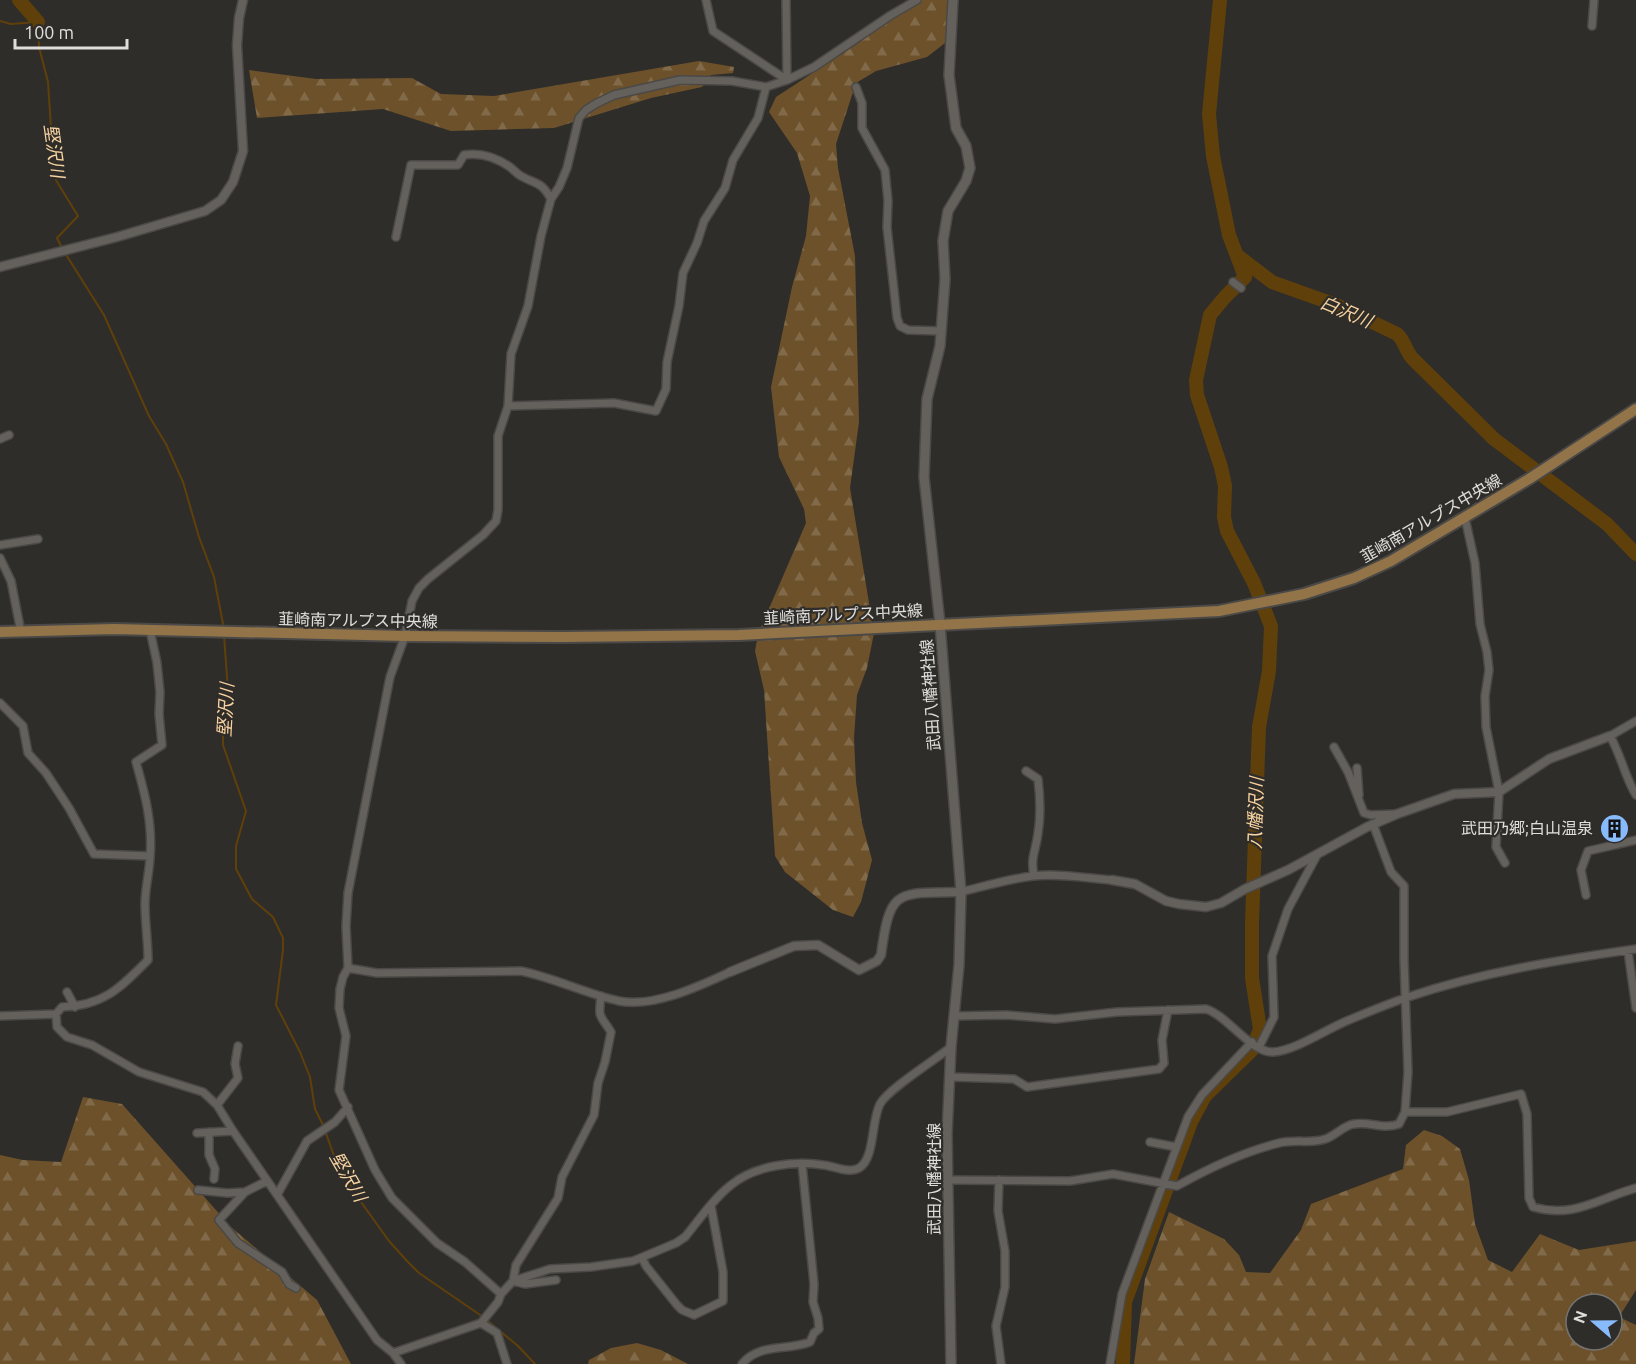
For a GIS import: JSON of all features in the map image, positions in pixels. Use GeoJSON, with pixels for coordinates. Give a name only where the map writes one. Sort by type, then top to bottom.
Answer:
{"type":"FeatureCollection","features":[{"type":"Feature","properties":{"kind":"main road","name":"武田八幡神社線"},"geometry":{"type":"LineString","coordinates":[[951,1364],[947,1134],[951,1047],[959,965],[961,892],[939,624],[924,477],[927,399],[940,346],[945,279],[944,231],[948,211],[966,181],[970,168],[966,146],[956,128],[950,75],[953,0]]}},
{"type":"Feature","properties":{"kind":"main road","name":"韮崎南アルプス中央線"},"geometry":{"type":"LineString","coordinates":[[0,632],[150,630],[563,637],[739,635],[1189,614],[1235,609],[1304,594],[1354,578],[1391,561],[1528,479],[1636,409]]}},
{"type":"Feature","properties":{"kind":"street"},"geometry":{"type":"LineString","coordinates":[[0,267],[205,211],[221,200],[233,182],[243,151],[237,45],[243,0]]}},
{"type":"Feature","properties":{"kind":"street"},"geometry":{"type":"LineString","coordinates":[[706,0],[713,31],[787,80]]}},
{"type":"Feature","properties":{"kind":"street"},"geometry":{"type":"LineString","coordinates":[[786,0],[787,80]]}},
{"type":"Feature","properties":{"kind":"street"},"geometry":{"type":"LineString","coordinates":[[501,1294],[465,1262],[437,1243],[392,1198],[375,1170],[339,1090],[346,1036],[339,1008],[340,989],[348,968],[346,926],[348,893],[390,677],[405,636],[412,601],[419,588],[428,579],[483,535],[496,521],[498,436],[508,406],[511,354],[528,306],[551,199],[567,168],[579,118],[586,110],[614,95],[680,80],[732,81],[766,87],[787,80],[814,67],[917,0]]}},
{"type":"Feature","properties":{"kind":"street"},"geometry":{"type":"LineString","coordinates":[[1592,26],[1594,0]]}},
{"type":"Feature","properties":{"kind":"street"},"geometry":{"type":"LineString","coordinates":[[508,406],[614,403],[656,411],[666,388],[667,362],[679,306],[683,273],[707,215],[724,188],[733,160],[758,118],[766,87]]}},
{"type":"Feature","properties":{"kind":"street"},"geometry":{"type":"LineString","coordinates":[[856,87],[862,103],[862,128],[885,171],[888,201],[887,227],[897,318],[900,326],[908,330],[941,332]]}},
{"type":"Feature","properties":{"kind":"street"},"geometry":{"type":"LineString","coordinates":[[396,237],[411,165],[458,165],[465,155],[472,154],[494,157],[519,175],[544,187],[551,199]]}},
{"type":"Feature","properties":{"kind":"street"},"geometry":{"type":"LineString","coordinates":[[1233,282],[1241,288]]}},
{"type":"Feature","properties":{"kind":"street"},"geometry":{"type":"LineString","coordinates":[[0,440],[9,435]]}},
{"type":"Feature","properties":{"kind":"street"},"geometry":{"type":"LineString","coordinates":[[1465,518],[1474,563],[1480,624],[1489,670],[1485,696],[1486,727],[1499,792],[1496,847],[1505,863]]}},
{"type":"Feature","properties":{"kind":"street"},"geometry":{"type":"LineString","coordinates":[[0,545],[38,539]]}},
{"type":"Feature","properties":{"kind":"street"},"geometry":{"type":"LineString","coordinates":[[0,558],[11,581],[21,632]]}},
{"type":"Feature","properties":{"kind":"street"},"geometry":{"type":"LineString","coordinates":[[150,630],[159,682],[162,745],[136,762],[148,803],[150,856],[145,901],[148,960],[120,989],[98,1000],[75,1007],[62,1007],[56,1014],[57,1027],[68,1036],[92,1045],[139,1072],[204,1092],[217,1105],[376,1340],[393,1353],[401,1364]]}},
{"type":"Feature","properties":{"kind":"street"},"geometry":{"type":"LineString","coordinates":[[0,703],[23,726],[28,753],[46,773],[69,808],[94,854],[150,856]]}},
{"type":"Feature","properties":{"kind":"street"},"geometry":{"type":"LineString","coordinates":[[348,968],[377,973],[521,971],[538,974],[601,996],[635,1002],[694,988],[794,946],[818,945],[859,970],[877,961],[890,911],[897,900],[909,894],[961,892],[998,882],[1053,875],[1135,884],[1166,901],[1195,907],[1221,903],[1373,824],[1454,794],[1499,792],[1549,759],[1611,736],[1636,721]]}},
{"type":"Feature","properties":{"kind":"street"},"geometry":{"type":"LineString","coordinates":[[1611,736],[1629,784],[1636,795]]}},
{"type":"Feature","properties":{"kind":"street"},"geometry":{"type":"LineString","coordinates":[[1334,747],[1348,772],[1364,813],[1371,816],[1397,814]]}},
{"type":"Feature","properties":{"kind":"street"},"geometry":{"type":"LineString","coordinates":[[1357,768],[1359,802]]}},
{"type":"Feature","properties":{"kind":"street"},"geometry":{"type":"LineString","coordinates":[[1026,771],[1038,778],[1039,788],[1039,832],[1031,863],[1034,876]]}},
{"type":"Feature","properties":{"kind":"street"},"geometry":{"type":"LineString","coordinates":[[948,1180],[1070,1181],[1113,1174],[1177,1186],[1210,1167],[1278,1143],[1297,1140],[1315,1142],[1327,1139],[1353,1124],[1390,1127],[1399,1124],[1405,1112],[1408,1072],[1404,886],[1390,872],[1373,824]]}},
{"type":"Feature","properties":{"kind":"street"},"geometry":{"type":"LineString","coordinates":[[1586,895],[1581,870],[1588,851],[1636,840]]}},
{"type":"Feature","properties":{"kind":"street"},"geometry":{"type":"LineString","coordinates":[[1110,1364],[1122,1294],[1188,1117],[1202,1095],[1255,1045],[1274,1017],[1272,956],[1288,909],[1317,855]]}},
{"type":"Feature","properties":{"kind":"street"},"geometry":{"type":"LineString","coordinates":[[954,1016],[1007,1015],[1055,1019],[1117,1012],[1206,1009],[1215,1012],[1255,1045],[1274,1052],[1308,1041],[1347,1020],[1406,998],[1488,974],[1632,950],[1636,1008]]}},
{"type":"Feature","properties":{"kind":"street"},"geometry":{"type":"LineString","coordinates":[[67,992],[75,1007]]}},
{"type":"Feature","properties":{"kind":"street"},"geometry":{"type":"LineString","coordinates":[[513,1281],[516,1265],[558,1198],[562,1177],[594,1115],[598,1083],[611,1032],[599,1015],[601,996]]}},
{"type":"Feature","properties":{"kind":"street"},"geometry":{"type":"LineString","coordinates":[[950,1077],[1014,1079],[1027,1088],[1159,1070],[1164,1063],[1162,1040],[1168,1010]]}},
{"type":"Feature","properties":{"kind":"street"},"geometry":{"type":"LineString","coordinates":[[0,1016],[56,1014]]}},
{"type":"Feature","properties":{"kind":"street"},"geometry":{"type":"LineString","coordinates":[[217,1105],[237,1078],[235,1064],[238,1046]]}},
{"type":"Feature","properties":{"kind":"street"},"geometry":{"type":"LineString","coordinates":[[393,1353],[481,1323],[513,1281],[550,1269],[591,1268],[642,1258],[676,1243],[685,1236],[729,1186],[761,1169],[802,1164],[822,1164],[850,1170],[860,1168],[868,1157],[874,1122],[881,1102],[893,1089],[951,1047]]}},
{"type":"Feature","properties":{"kind":"street"},"geometry":{"type":"LineString","coordinates":[[1405,1112],[1447,1112],[1521,1094],[1527,1114],[1529,1198],[1533,1207],[1549,1212],[1579,1209],[1636,1188]]}},
{"type":"Feature","properties":{"kind":"street"},"geometry":{"type":"LineString","coordinates":[[277,1195],[307,1141],[335,1122],[348,1107]]}},
{"type":"Feature","properties":{"kind":"street"},"geometry":{"type":"LineString","coordinates":[[198,1133],[233,1131]]}},
{"type":"Feature","properties":{"kind":"street"},"geometry":{"type":"LineString","coordinates":[[209,1132],[209,1155],[215,1169],[214,1179]]}},
{"type":"Feature","properties":{"kind":"street"},"geometry":{"type":"LineString","coordinates":[[199,1143],[208,1142]]}},
{"type":"Feature","properties":{"kind":"street"},"geometry":{"type":"LineString","coordinates":[[1150,1142],[1176,1147]]}},
{"type":"Feature","properties":{"kind":"street"},"geometry":{"type":"LineString","coordinates":[[742,1364],[747,1358],[767,1348],[802,1345],[810,1342],[814,1333],[819,1329],[813,1302],[814,1284],[802,1164]]}},
{"type":"Feature","properties":{"kind":"street"},"geometry":{"type":"LineString","coordinates":[[999,1180],[998,1211],[1005,1251],[1005,1287],[996,1326],[1001,1364]]}},
{"type":"Feature","properties":{"kind":"street"},"geometry":{"type":"LineString","coordinates":[[267,1181],[245,1192],[219,1220],[238,1243],[282,1272],[289,1284],[296,1288]]}},
{"type":"Feature","properties":{"kind":"street"},"geometry":{"type":"LineString","coordinates":[[198,1190],[245,1192]]}},
{"type":"Feature","properties":{"kind":"street"},"geometry":{"type":"LineString","coordinates":[[642,1258],[682,1310],[694,1315],[723,1301],[723,1272],[711,1206]]}},
{"type":"Feature","properties":{"kind":"street"},"geometry":{"type":"LineString","coordinates":[[513,1281],[525,1284],[556,1280]]}},
{"type":"Feature","properties":{"kind":"street"},"geometry":{"type":"LineString","coordinates":[[481,1323],[497,1333],[507,1364]]}},
{"type":"Feature","properties":{"kind":"green space"},"geometry":{"type":"Polygon","coordinates":[[[913,0],[957,0],[945,43],[927,57],[876,71],[856,83],[836,144],[838,168],[855,256],[859,422],[850,488],[874,633],[867,668],[857,695],[854,738],[856,782],[862,823],[872,860],[861,902],[853,917],[833,910],[785,872],[775,856],[764,690],[755,651],[758,634],[806,523],[804,509],[779,457],[771,387],[792,287],[806,236],[810,196],[797,153],[769,112],[776,97],[857,44],[913,0]]]}},
{"type":"Feature","properties":{"kind":"green space"},"geometry":{"type":"Polygon","coordinates":[[[699,61],[734,67],[733,73],[711,75],[702,87],[651,98],[554,128],[451,131],[383,109],[257,118],[249,70],[316,79],[412,78],[441,94],[494,96],[699,61]]]}},
{"type":"Feature","properties":{"kind":"green space"},"geometry":{"type":"Polygon","coordinates":[[[83,1097],[122,1104],[231,1227],[317,1300],[351,1364],[0,1364],[0,1155],[23,1160],[61,1162],[83,1097]]]}},
{"type":"Feature","properties":{"kind":"green space"},"geometry":{"type":"Polygon","coordinates":[[[1424,1130],[1442,1136],[1460,1149],[1469,1180],[1475,1224],[1488,1260],[1512,1272],[1540,1234],[1579,1250],[1636,1241],[1636,1290],[1624,1309],[1624,1292],[1564,1292],[1564,1352],[1624,1352],[1624,1319],[1636,1325],[1636,1364],[1134,1364],[1145,1279],[1169,1212],[1224,1239],[1239,1255],[1246,1272],[1270,1273],[1301,1230],[1311,1204],[1403,1169],[1406,1145],[1424,1130]]]}},
{"type":"Feature","properties":{"kind":"green space"},"geometry":{"type":"Polygon","coordinates":[[[637,1343],[661,1350],[688,1364],[588,1364],[589,1360],[611,1348],[637,1343]]]}},
{"type":"Feature","properties":{"kind":"waterway","name":"堅沢川"},"geometry":{"type":"LineString","coordinates":[[19,0],[38,22]]}},
{"type":"Feature","properties":{"kind":"waterway","name":"八幡沢川"},"geometry":{"type":"LineString","coordinates":[[1123,1364],[1125,1302],[1191,1122],[1205,1096],[1252,1050],[1260,1029],[1252,978],[1252,922],[1259,727],[1269,671],[1271,626],[1254,583],[1227,531],[1224,517],[1225,486],[1197,395],[1196,380],[1210,315],[1245,277],[1229,235],[1213,156],[1209,114],[1220,0]]}},
{"type":"Feature","properties":{"kind":"waterway","name":"堅沢川"},"geometry":{"type":"LineString","coordinates":[[0,21],[11,24],[38,22],[39,47],[48,82],[51,128],[58,155],[53,167],[54,177],[78,216],[57,238],[62,248]]}},
{"type":"Feature","properties":{"kind":"waterway","name":"堅沢川"},"geometry":{"type":"LineString","coordinates":[[65,253],[104,315],[149,416],[166,444],[183,482],[199,537],[214,577],[224,629]]}},
{"type":"Feature","properties":{"kind":"waterway","name":"白沢川"},"geometry":{"type":"LineString","coordinates":[[1238,256],[1272,282],[1339,306],[1397,334],[1412,358],[1494,439],[1607,524],[1636,554]]}},
{"type":"Feature","properties":{"kind":"waterway","name":"堅沢川"},"geometry":{"type":"LineString","coordinates":[[224,635],[228,691],[223,745],[246,811],[236,846],[236,869],[252,899],[273,917],[283,938],[276,1005],[310,1077],[315,1109],[333,1153],[361,1202],[389,1241],[407,1261],[419,1273],[483,1317],[518,1346],[535,1364]]}},
{"type":"Feature","properties":{"kind":"place","name":"武田乃郷;白山温泉"},"geometry":{"type":"Point","coordinates":[1614,828]}}]}
